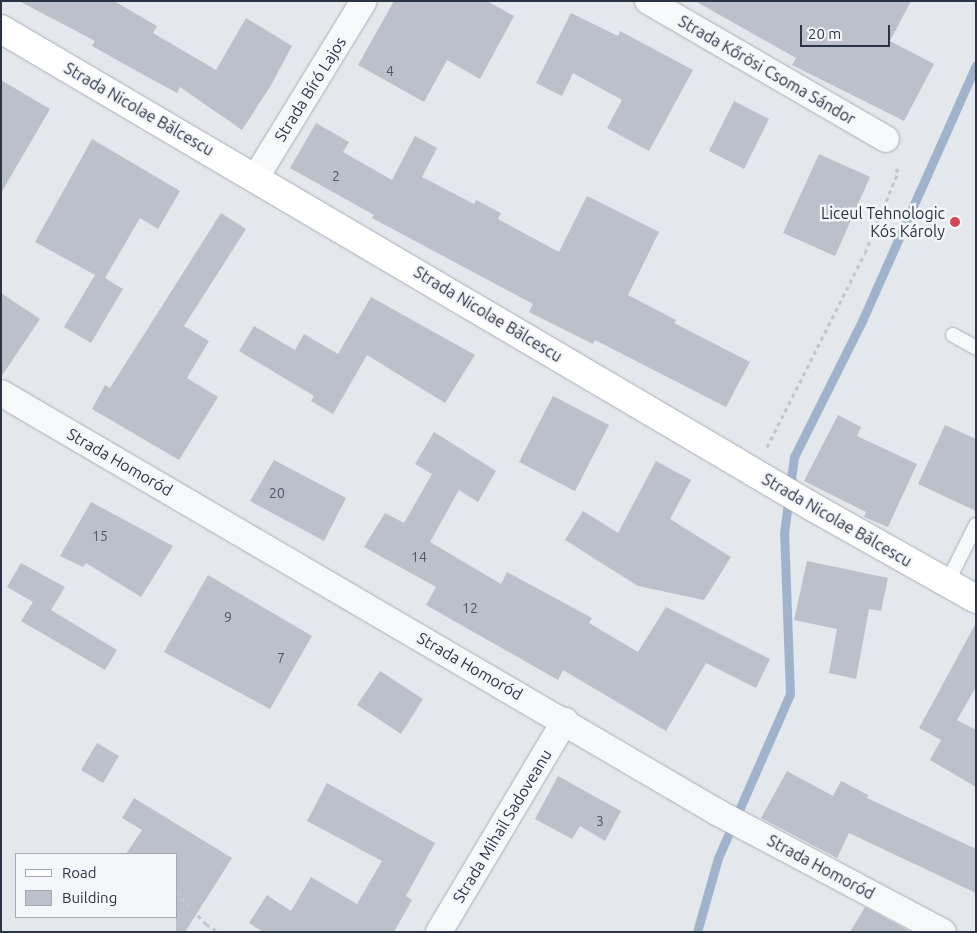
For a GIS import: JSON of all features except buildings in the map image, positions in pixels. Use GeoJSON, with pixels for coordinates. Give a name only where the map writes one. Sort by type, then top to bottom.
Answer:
{"type":"FeatureCollection","features":[{"type":"Feature","properties":{"kind":"main road","name":"Strada Nicolae Bălcescu"},"geometry":{"type":"LineString","coordinates":[[1,29],[256,177],[811,506],[976,599]]}},
{"type":"Feature","properties":{"kind":"street","name":"Strada Bíró Lajos"},"geometry":{"type":"LineString","coordinates":[[256,177],[364,1]]}},
{"type":"Feature","properties":{"kind":"street","name":"Strada Kőrösi Csoma Sándor"},"geometry":{"type":"LineString","coordinates":[[648,1],[886,139]]}},
{"type":"Feature","properties":{"kind":"street","name":"Strada Homoród"},"geometry":{"type":"LineString","coordinates":[[1,393],[565,721],[717,812],[943,932]]}},
{"type":"Feature","properties":{"kind":"street","name":"Strada Mihail Sadoveanu"},"geometry":{"type":"LineString","coordinates":[[439,932],[565,721]]}},
{"type":"Feature","properties":{"kind":"lane"},"geometry":{"type":"LineString","coordinates":[[952,335],[976,348]]}},
{"type":"Feature","properties":{"kind":"lane"},"geometry":{"type":"LineString","coordinates":[[947,583],[976,525]]}},
{"type":"Feature","properties":{"kind":"path"},"geometry":{"type":"LineString","coordinates":[[754,472],[754,448],[764,453],[816,355],[865,253],[898,172],[886,139]]}},
{"type":"Feature","properties":{"kind":"path"},"geometry":{"type":"LineString","coordinates":[[178,894],[206,924],[218,932]]}},
{"type":"Feature","properties":{"kind":"waterway"},"geometry":{"type":"LineString","coordinates":[[697,932],[718,858],[790,694],[784,533],[794,457],[862,321],[976,65]]}},
{"type":"Feature","properties":{"kind":"place","name":"Liceul Tehnologic Kós Károly"},"geometry":{"type":"Point","coordinates":[955,222]}}]}
